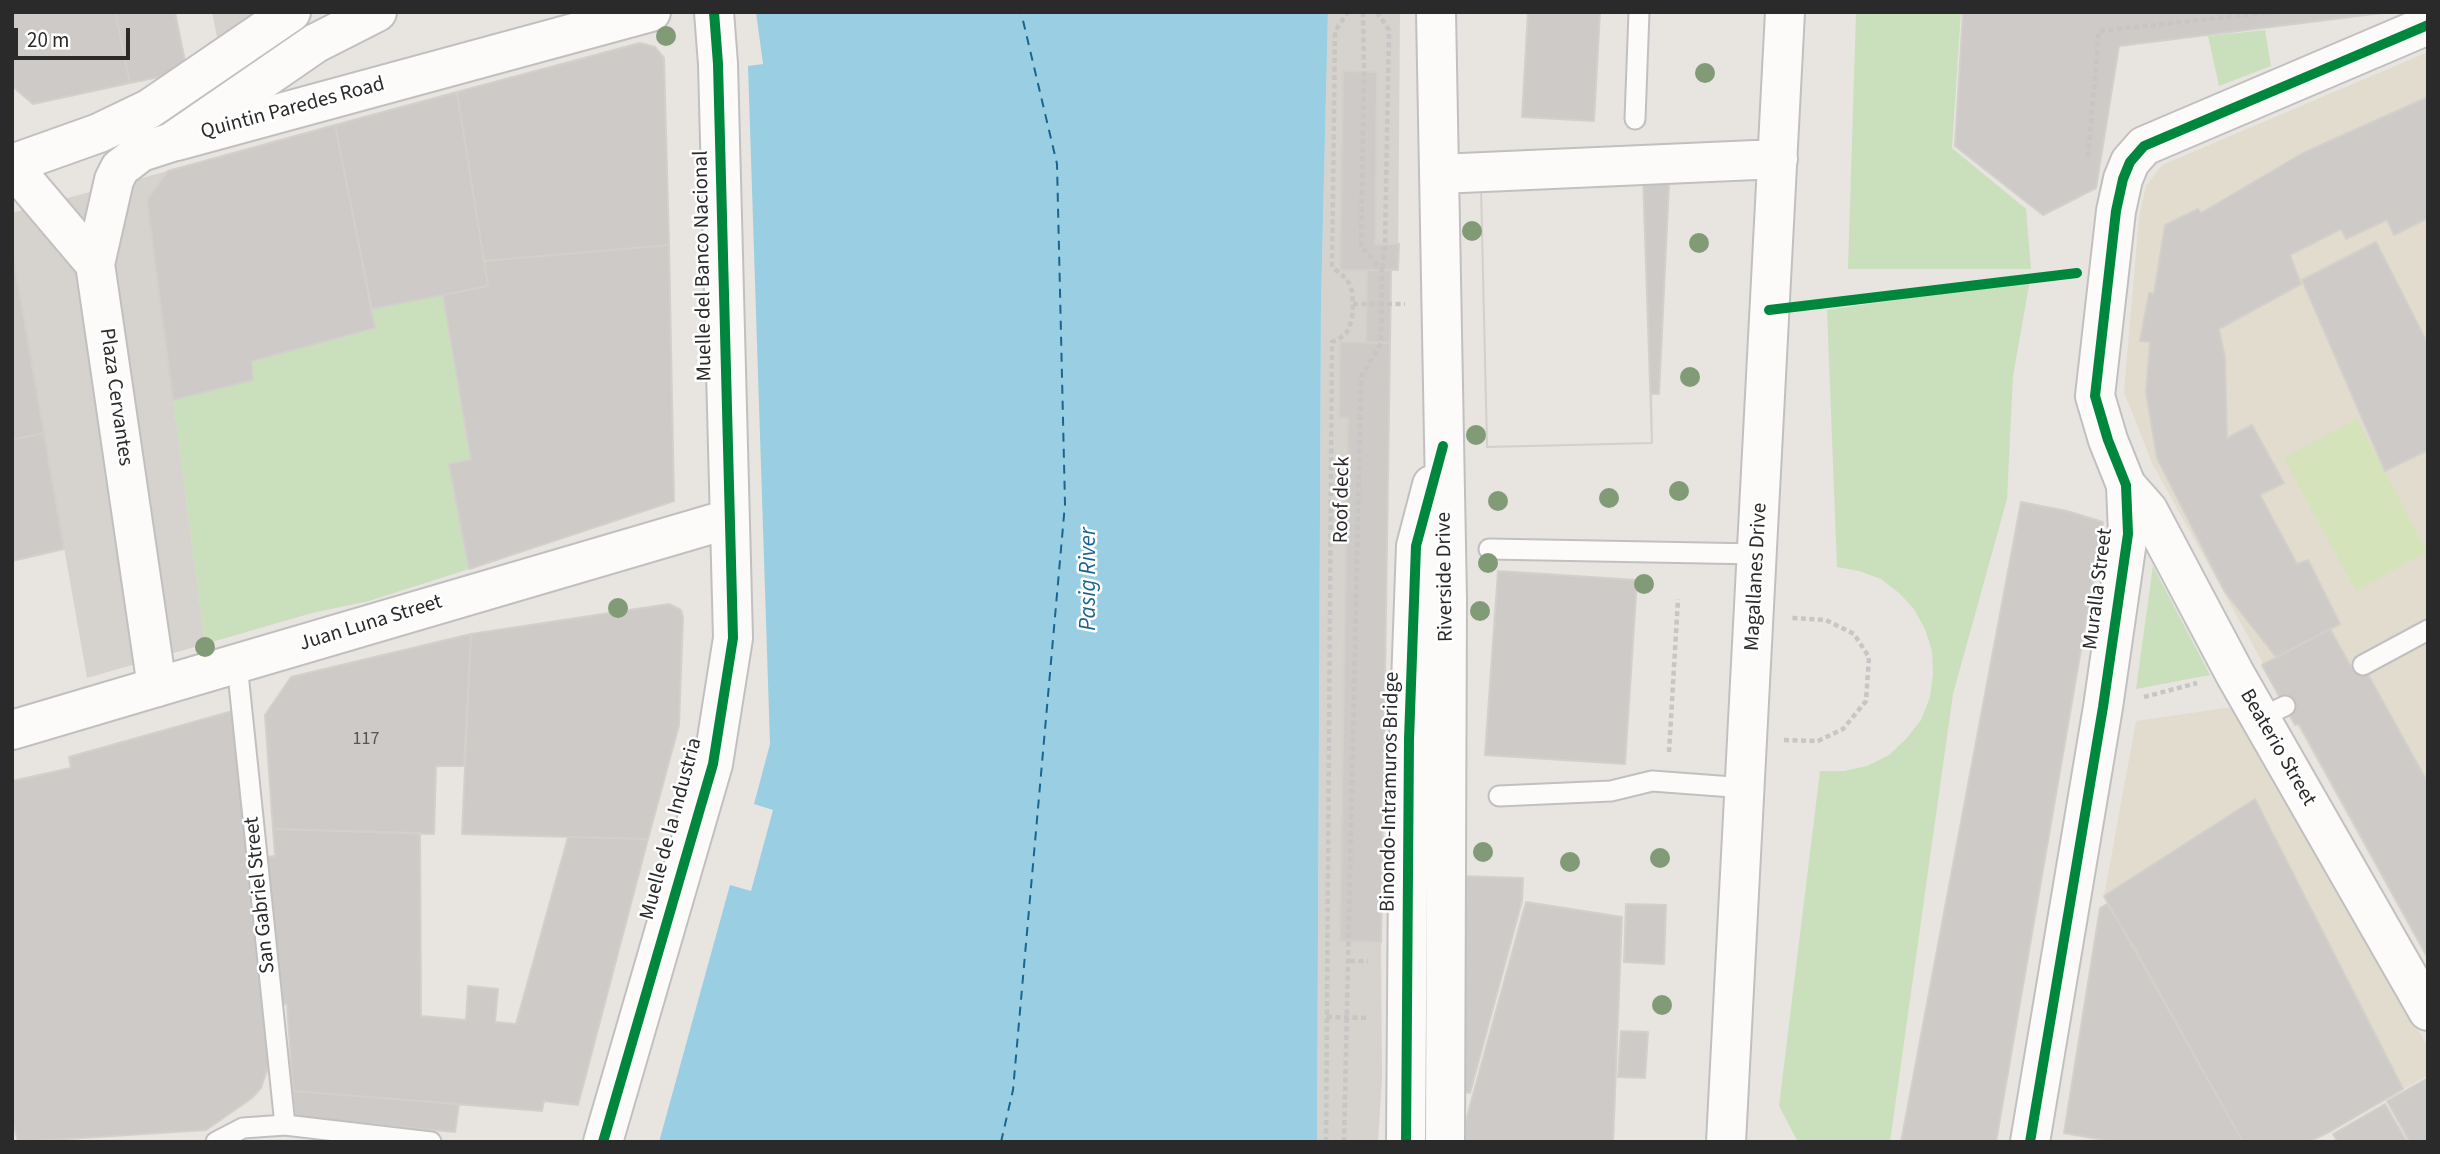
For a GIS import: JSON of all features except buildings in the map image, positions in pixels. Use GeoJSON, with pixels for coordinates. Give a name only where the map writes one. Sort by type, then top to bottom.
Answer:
{"type":"FeatureCollection","features":[{"type":"Feature","properties":{"kind":"street"},"geometry":{"type":"LineString","coordinates":[[96,264],[12,165],[99,133],[149,109],[291,12]]}},
{"type":"Feature","properties":{"kind":"street","name":"Quintin Paredes Road"},"geometry":{"type":"LineString","coordinates":[[172,142],[316,43],[377,12]]}},
{"type":"Feature","properties":{"kind":"street","name":"Quintin Paredes Road"},"geometry":{"type":"LineString","coordinates":[[172,142],[650,12]]}},
{"type":"Feature","properties":{"kind":"street","name":"Muelle del Banco Nacional"},"geometry":{"type":"LineString","coordinates":[[715,12],[729,519]]}},
{"type":"Feature","properties":{"kind":"street","name":"Riverside Drive"},"geometry":{"type":"LineString","coordinates":[[1436,12],[1447,599],[1445,1142]]}},
{"type":"Feature","properties":{"kind":"street","name":"Magallanes Drive"},"geometry":{"type":"LineString","coordinates":[[1726,1142],[1785,12]]}},
{"type":"Feature","properties":{"kind":"street","name":"Muralla Street"},"geometry":{"type":"LineString","coordinates":[[2030,1142],[2103,707],[2128,534],[2126,485],[2108,440],[2095,396],[2116,211],[2123,179],[2130,162],[2144,146],[2428,24]]}},
{"type":"Feature","properties":{"kind":"street","name":"Plaza Cervantes"},"geometry":{"type":"LineString","coordinates":[[157,687],[96,264],[114,180],[120,169],[141,152],[172,142]]}},
{"type":"Feature","properties":{"kind":"street"},"geometry":{"type":"LineString","coordinates":[[1439,174],[1778,159]]}},
{"type":"Feature","properties":{"kind":"street","name":"Binondo-Intramuros Bridge"},"geometry":{"type":"LineString","coordinates":[[1406,1142],[1409,739],[1416,546],[1443,446]]}},
{"type":"Feature","properties":{"kind":"street","name":"Beaterio Street"},"geometry":{"type":"LineString","coordinates":[[2126,485],[2148,510],[2235,674],[2272,712],[2428,1011]]}},
{"type":"Feature","properties":{"kind":"street","name":"Juan Luna Street"},"geometry":{"type":"LineString","coordinates":[[12,730],[729,519]]}},
{"type":"Feature","properties":{"kind":"street","name":"Muelle de la Industria"},"geometry":{"type":"LineString","coordinates":[[603,1142],[713,764],[733,638],[729,519]]}},
{"type":"Feature","properties":{"kind":"lane"},"geometry":{"type":"LineString","coordinates":[[1635,119],[1640,12]]}},
{"type":"Feature","properties":{"kind":"lane"},"geometry":{"type":"LineString","coordinates":[[1489,549],[1758,554]]}},
{"type":"Feature","properties":{"kind":"lane"},"geometry":{"type":"LineString","coordinates":[[2363,665],[2428,630]]}},
{"type":"Feature","properties":{"kind":"lane","name":"San Gabriel Street"},"geometry":{"type":"LineString","coordinates":[[237,664],[285,1125]]}},
{"type":"Feature","properties":{"kind":"lane"},"geometry":{"type":"LineString","coordinates":[[1499,796],[1611,791],[1652,781],[1746,788]]}},
{"type":"Feature","properties":{"kind":"lane"},"geometry":{"type":"LineString","coordinates":[[216,1142],[243,1128],[285,1125],[431,1142]]}},
{"type":"Feature","properties":{"kind":"path"},"geometry":{"type":"LineString","coordinates":[[1326,1142],[1332,342],[1347,332],[1352,319],[1353,304],[1347,279],[1332,267],[1335,31],[1348,12]]}},
{"type":"Feature","properties":{"kind":"path"},"geometry":{"type":"LineString","coordinates":[[1363,12],[1361,246],[1382,270]]}},
{"type":"Feature","properties":{"kind":"path"},"geometry":{"type":"LineString","coordinates":[[2090,135],[2099,31],[2273,12]]}},
{"type":"Feature","properties":{"kind":"path"},"geometry":{"type":"LineString","coordinates":[[1353,304],[1391,304]]}},
{"type":"Feature","properties":{"kind":"path"},"geometry":{"type":"LineString","coordinates":[[1669,752],[1678,599]]}},
{"type":"Feature","properties":{"kind":"path"},"geometry":{"type":"LineString","coordinates":[[1748,738],[1818,741],[1843,729],[1866,701],[1869,657],[1854,634],[1826,620],[1755,616]]}},
{"type":"Feature","properties":{"kind":"path"},"geometry":{"type":"LineString","coordinates":[[2103,707],[2235,674]]}},
{"type":"Feature","properties":{"kind":"path"},"geometry":{"type":"LineString","coordinates":[[1327,1017],[1372,1018]]}},
{"type":"Feature","properties":{"kind":"shaded area"},"geometry":{"type":"Polygon","coordinates":[[[212,12],[271,12],[219,47],[212,12]]]}},
{"type":"Feature","properties":{"kind":"shaded area"},"geometry":{"type":"Polygon","coordinates":[[[1328,12],[1400,12],[1398,270],[1391,271],[1381,942],[1382,1079],[1378,1142],[1317,1142],[1321,303],[1328,12]]]}},
{"type":"Feature","properties":{"kind":"shaded area"},"geometry":{"type":"Polygon","coordinates":[[[2428,52],[2428,961],[2152,463],[2124,392],[2139,217],[2146,186],[2162,165],[2428,52]]]}},
{"type":"Feature","properties":{"kind":"shaded area"},"geometry":{"type":"Polygon","coordinates":[[[168,171],[147,200],[205,644],[87,678],[12,251],[12,213],[168,171]]]}},
{"type":"Feature","properties":{"kind":"shaded area"},"geometry":{"type":"Polygon","coordinates":[[[2232,707],[2428,1047],[2428,1075],[2308,1142],[2133,945],[2104,896],[2136,721],[2232,707]]]}},
{"type":"Feature","properties":{"kind":"green space"},"geometry":{"type":"Polygon","coordinates":[[[1856,12],[1961,12],[1952,148],[2026,209],[2031,269],[1848,269],[1856,12]]]}},
{"type":"Feature","properties":{"kind":"green space"},"geometry":{"type":"Polygon","coordinates":[[[2265,30],[2271,66],[2219,86],[2208,36],[2265,30]]]}},
{"type":"Feature","properties":{"kind":"green space"},"geometry":{"type":"Polygon","coordinates":[[[2030,280],[2013,376],[2007,499],[1953,694],[1890,1142],[1798,1142],[1779,1106],[1820,771],[1844,771],[1867,766],[1889,755],[1921,720],[1930,697],[1933,674],[1932,651],[1925,629],[1914,609],[1881,579],[1837,567],[1827,310],[2030,280]]]}},
{"type":"Feature","properties":{"kind":"green space"},"geometry":{"type":"Polygon","coordinates":[[[443,295],[471,460],[449,464],[469,569],[369,601],[312,613],[205,644],[173,400],[253,380],[252,361],[375,329],[372,309],[443,295]]]}},
{"type":"Feature","properties":{"kind":"green space"},"geometry":{"type":"Polygon","coordinates":[[[2357,419],[2427,552],[2356,591],[2284,458],[2357,419]]]}},
{"type":"Feature","properties":{"kind":"green space"},"geometry":{"type":"Polygon","coordinates":[[[2153,566],[2210,675],[2136,689],[2153,566]]]}},
{"type":"Feature","properties":{"kind":"water","name":"Pasig River"},"geometry":{"type":"Polygon","coordinates":[[[756,12],[1328,12],[1321,303],[1317,1142],[659,1142],[730,885],[751,891],[773,810],[754,804],[770,744],[748,66],[763,64],[756,12]]]}},
{"type":"Feature","properties":{"kind":"ferry route"},"geometry":{"type":"LineString","coordinates":[[1001,1142],[1013,1090],[1065,504],[1057,164],[1021,12]]}},
{"type":"Feature","properties":{"kind":"cycle path"},"geometry":{"type":"LineString","coordinates":[[603,1142],[713,764],[733,638],[718,64],[714,12]]}},
{"type":"Feature","properties":{"kind":"cycle path"},"geometry":{"type":"LineString","coordinates":[[2030,1142],[2103,707],[2128,534],[2126,485],[2108,440],[2095,396],[2116,211],[2123,179],[2130,162],[2144,146],[2428,25]]}},
{"type":"Feature","properties":{"kind":"cycle path"},"geometry":{"type":"LineString","coordinates":[[1769,310],[2077,273]]}},
{"type":"Feature","properties":{"kind":"cycle path"},"geometry":{"type":"LineString","coordinates":[[1406,1142],[1409,739],[1416,546],[1443,446]]}}]}
